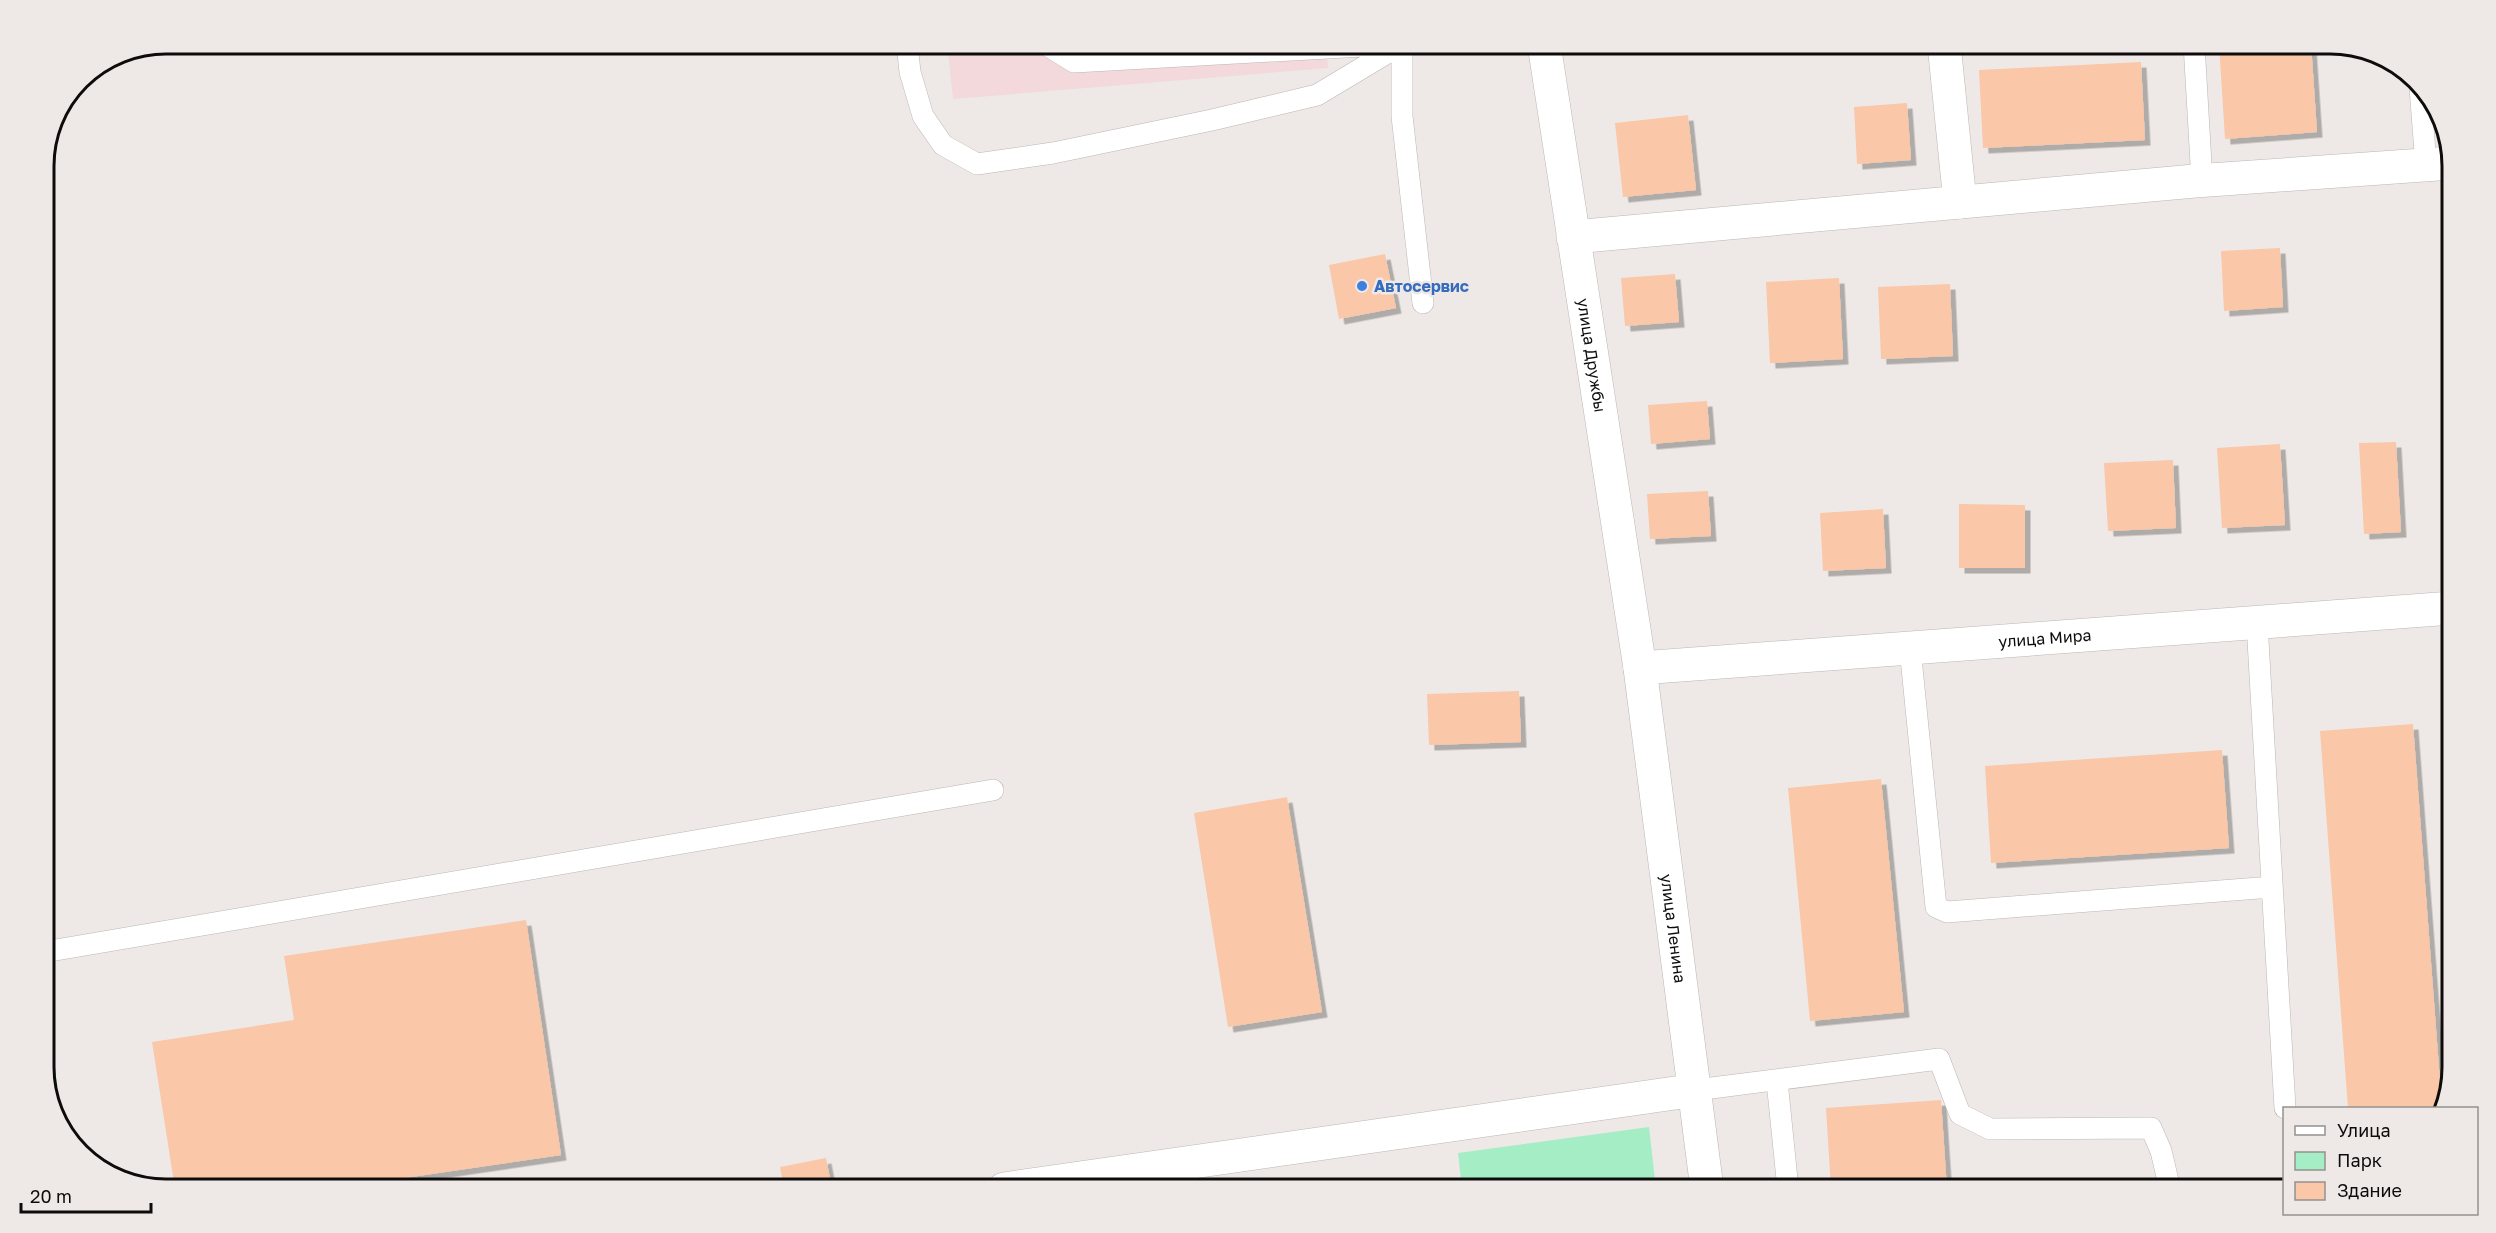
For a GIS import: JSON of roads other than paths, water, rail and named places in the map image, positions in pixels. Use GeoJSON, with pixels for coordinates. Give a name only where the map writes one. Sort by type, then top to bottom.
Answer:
{"type":"FeatureCollection","features":[{"type":"Feature","properties":{"kind":"street","name":"улица Дружбы"},"geometry":{"type":"LineString","coordinates":[[1546,54],[1640,668]]}},
{"type":"Feature","properties":{"kind":"street"},"geometry":{"type":"LineString","coordinates":[[1945,54],[1960,202]]}},
{"type":"Feature","properties":{"kind":"street"},"geometry":{"type":"LineString","coordinates":[[1573,237],[2202,181],[2439,164]]}},
{"type":"Feature","properties":{"kind":"street","name":"улица Мира"},"geometry":{"type":"LineString","coordinates":[[1640,668],[2442,609]]}},
{"type":"Feature","properties":{"kind":"street","name":"улица Ленина"},"geometry":{"type":"LineString","coordinates":[[1640,668],[1706,1179]]}},
{"type":"Feature","properties":{"kind":"street"},"geometry":{"type":"LineString","coordinates":[[1080,1179],[1696,1090]]}},
{"type":"Feature","properties":{"kind":"lane"},"geometry":{"type":"LineString","coordinates":[[908,54],[910,72],[923,116],[943,145],[977,164],[1065,151],[1317,95],[1385,54]]}},
{"type":"Feature","properties":{"kind":"lane"},"geometry":{"type":"LineString","coordinates":[[1061,54],[1074,62],[1220,54]]}},
{"type":"Feature","properties":{"kind":"lane"},"geometry":{"type":"LineString","coordinates":[[1402,54],[1402,116],[1423,303]]}},
{"type":"Feature","properties":{"kind":"lane"},"geometry":{"type":"LineString","coordinates":[[2195,54],[2202,181]]}},
{"type":"Feature","properties":{"kind":"lane"},"geometry":{"type":"LineString","coordinates":[[2425,107],[2439,164]]}},
{"type":"Feature","properties":{"kind":"lane"},"geometry":{"type":"LineString","coordinates":[[2257,623],[2285,1107]]}},
{"type":"Feature","properties":{"kind":"lane"},"geometry":{"type":"LineString","coordinates":[[1910,648],[1936,907],[1947,912],[2272,887]]}},
{"type":"Feature","properties":{"kind":"lane"},"geometry":{"type":"LineString","coordinates":[[54,950],[993,790]]}},
{"type":"Feature","properties":{"kind":"lane"},"geometry":{"type":"LineString","coordinates":[[1696,1090],[1939,1059],[1960,1114],[1990,1130],[2151,1128],[2161,1150],[2168,1179]]}},
{"type":"Feature","properties":{"kind":"lane"},"geometry":{"type":"LineString","coordinates":[[1777,1081],[1787,1179]]}},
{"type":"Feature","properties":{"kind":"place","name":"Автосервис"},"geometry":{"type":"Point","coordinates":[1362,286]}}]}
